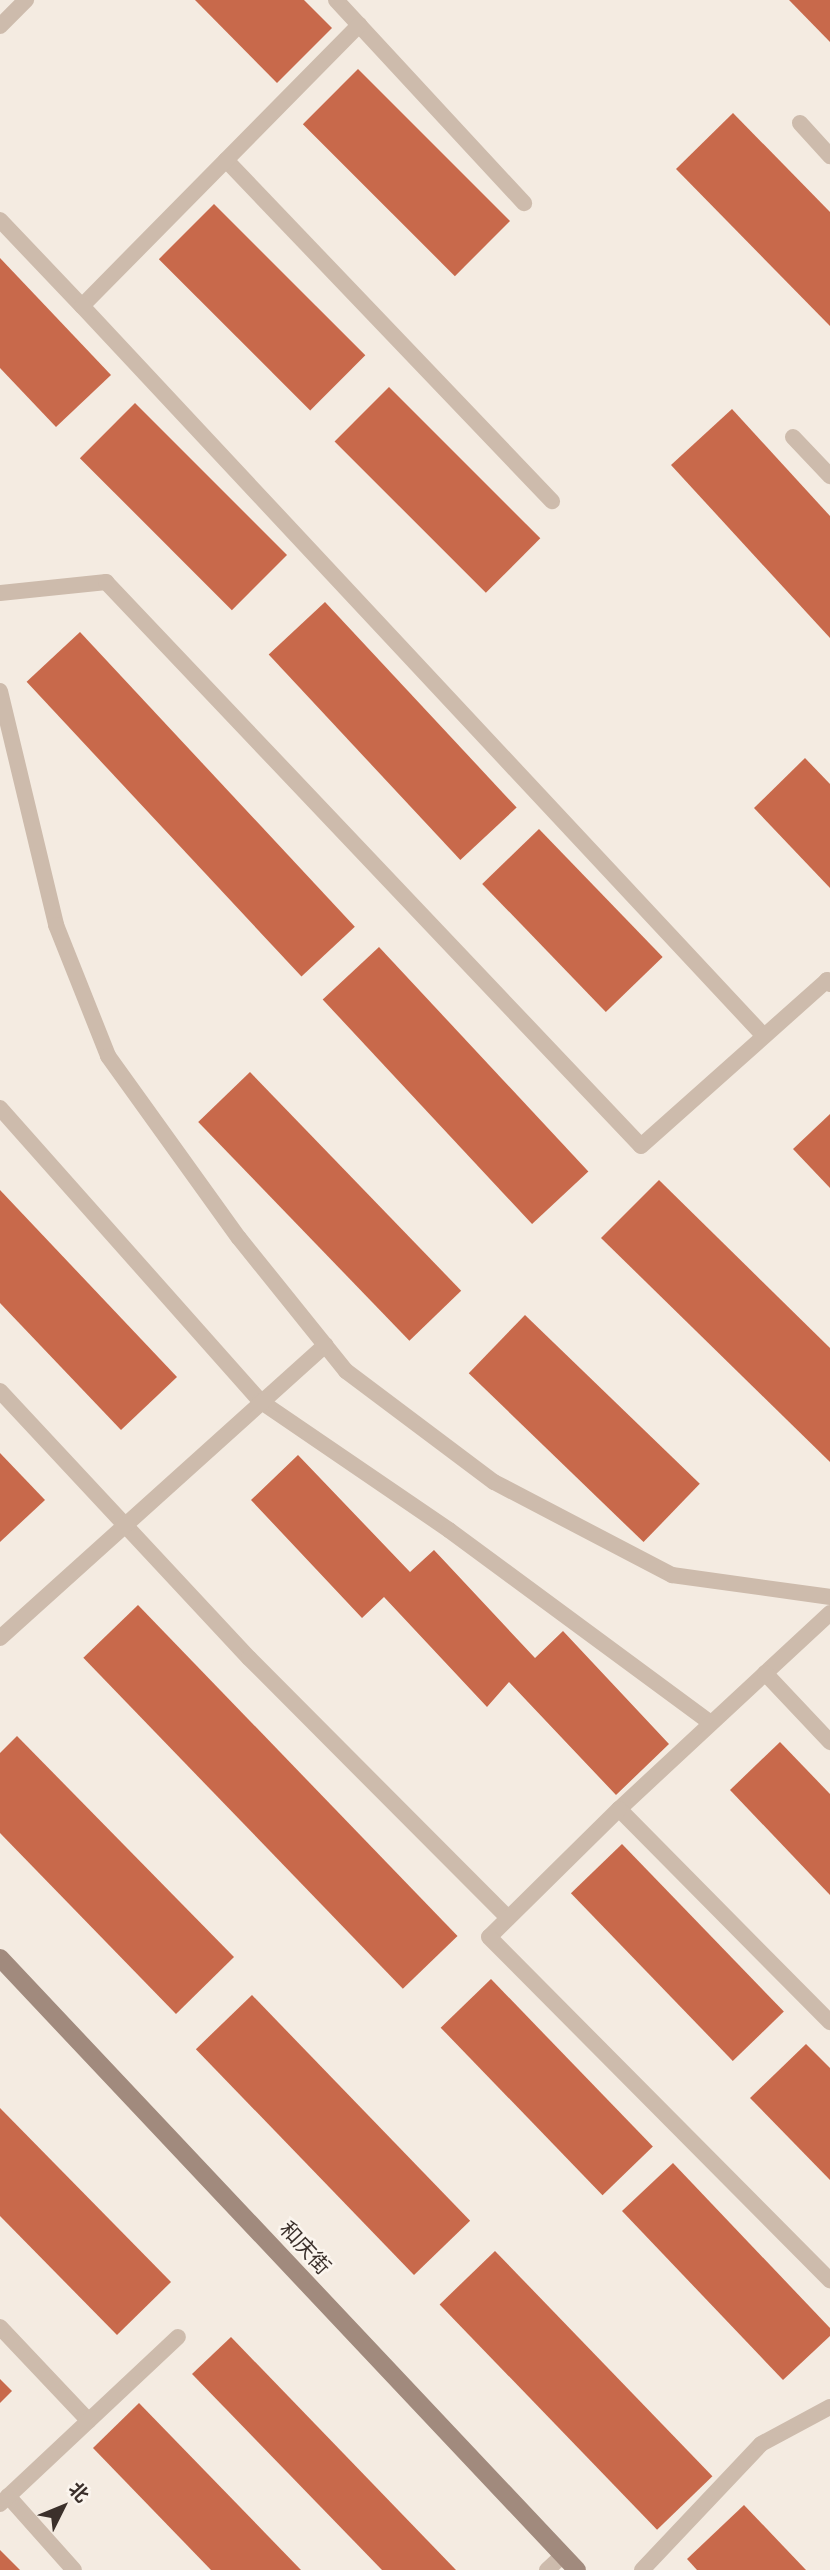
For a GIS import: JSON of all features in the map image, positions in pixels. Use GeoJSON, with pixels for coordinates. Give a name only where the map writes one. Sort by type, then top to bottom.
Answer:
{"type":"FeatureCollection","features":[{"type":"Feature","properties":{"kind":"street","name":"和庆街"},"geometry":{"type":"LineString","coordinates":[[0,1958],[577,2570]]}},
{"type":"Feature","properties":{"kind":"lane"},"geometry":{"type":"LineString","coordinates":[[0,26],[26,0]]}},
{"type":"Feature","properties":{"kind":"lane"},"geometry":{"type":"LineString","coordinates":[[336,0],[524,203]]}},
{"type":"Feature","properties":{"kind":"lane"},"geometry":{"type":"LineString","coordinates":[[82,306],[359,25]]}},
{"type":"Feature","properties":{"kind":"lane"},"geometry":{"type":"LineString","coordinates":[[800,123],[830,156]]}},
{"type":"Feature","properties":{"kind":"lane"},"geometry":{"type":"LineString","coordinates":[[226,160],[552,501]]}},
{"type":"Feature","properties":{"kind":"lane"},"geometry":{"type":"LineString","coordinates":[[0,220],[764,1036]]}},
{"type":"Feature","properties":{"kind":"lane"},"geometry":{"type":"LineString","coordinates":[[793,437],[830,476]]}},
{"type":"Feature","properties":{"kind":"lane"},"geometry":{"type":"LineString","coordinates":[[0,593],[106,582],[641,1146],[827,980],[830,984]]}},
{"type":"Feature","properties":{"kind":"lane"},"geometry":{"type":"LineString","coordinates":[[0,691],[56,925],[108,1056],[239,1238],[346,1371],[494,1482],[672,1575],[830,1597]]}},
{"type":"Feature","properties":{"kind":"lane"},"geometry":{"type":"LineString","coordinates":[[0,1108],[260,1401],[449,1530],[711,1723]]}},
{"type":"Feature","properties":{"kind":"lane"},"geometry":{"type":"LineString","coordinates":[[0,1638],[325,1345]]}},
{"type":"Feature","properties":{"kind":"lane"},"geometry":{"type":"LineString","coordinates":[[0,1391],[249,1658],[509,1918]]}},
{"type":"Feature","properties":{"kind":"lane"},"geometry":{"type":"LineString","coordinates":[[830,1613],[619,1809],[489,1937],[830,2280]]}},
{"type":"Feature","properties":{"kind":"lane"},"geometry":{"type":"LineString","coordinates":[[765,1673],[830,1742]]}},
{"type":"Feature","properties":{"kind":"lane"},"geometry":{"type":"LineString","coordinates":[[619,1809],[830,2022]]}},
{"type":"Feature","properties":{"kind":"lane"},"geometry":{"type":"LineString","coordinates":[[0,2327],[89,2421]]}},
{"type":"Feature","properties":{"kind":"lane"},"geometry":{"type":"LineString","coordinates":[[74,2570],[4,2500],[178,2337]]}},
{"type":"Feature","properties":{"kind":"lane"},"geometry":{"type":"LineString","coordinates":[[642,2570],[761,2444],[830,2407]]}},
{"type":"Feature","properties":{"kind":"lane"},"geometry":{"type":"LineString","coordinates":[[547,2570],[563,2555]]}},
{"type":"Feature","properties":{"kind":"building"},"geometry":{"type":"Polygon","coordinates":[[[195,0],[304,0],[332,28],[277,83],[195,0]]]}},
{"type":"Feature","properties":{"kind":"building"},"geometry":{"type":"Polygon","coordinates":[[[789,0],[830,0],[830,42],[789,0]]]}},
{"type":"Feature","properties":{"kind":"building"},"geometry":{"type":"Polygon","coordinates":[[[358,69],[510,221],[455,276],[303,124],[358,69]]]}},
{"type":"Feature","properties":{"kind":"building"},"geometry":{"type":"Polygon","coordinates":[[[733,113],[830,212],[830,326],[676,169],[733,113]]]}},
{"type":"Feature","properties":{"kind":"building"},"geometry":{"type":"Polygon","coordinates":[[[214,204],[365,355],[310,410],[159,259],[214,204]]]}},
{"type":"Feature","properties":{"kind":"building"},"geometry":{"type":"Polygon","coordinates":[[[0,258],[111,375],[56,427],[0,368],[0,258]]]}},
{"type":"Feature","properties":{"kind":"building"},"geometry":{"type":"Polygon","coordinates":[[[389,387],[540,538],[486,593],[335,441],[389,387]]]}},
{"type":"Feature","properties":{"kind":"building"},"geometry":{"type":"Polygon","coordinates":[[[135,403],[287,555],[232,610],[80,458],[135,403]]]}},
{"type":"Feature","properties":{"kind":"building"},"geometry":{"type":"Polygon","coordinates":[[[732,409],[830,516],[830,638],[671,465],[732,409]]]}},
{"type":"Feature","properties":{"kind":"building"},"geometry":{"type":"Polygon","coordinates":[[[325,602],[517,808],[460,860],[269,655],[325,602]]]}},
{"type":"Feature","properties":{"kind":"building"},"geometry":{"type":"Polygon","coordinates":[[[80,632],[355,927],[301,977],[27,682],[80,632]]]}},
{"type":"Feature","properties":{"kind":"building"},"geometry":{"type":"Polygon","coordinates":[[[805,758],[830,784],[830,888],[754,808],[805,758]]]}},
{"type":"Feature","properties":{"kind":"building"},"geometry":{"type":"Polygon","coordinates":[[[539,829],[663,957],[606,1012],[482,884],[539,829]]]}},
{"type":"Feature","properties":{"kind":"building"},"geometry":{"type":"Polygon","coordinates":[[[379,947],[588,1172],[532,1224],[323,1000],[379,947]]]}},
{"type":"Feature","properties":{"kind":"building"},"geometry":{"type":"Polygon","coordinates":[[[250,1072],[461,1291],[409,1341],[198,1122],[250,1072]]]}},
{"type":"Feature","properties":{"kind":"building"},"geometry":{"type":"Polygon","coordinates":[[[830,1114],[830,1188],[793,1149],[830,1114]]]}},
{"type":"Feature","properties":{"kind":"building"},"geometry":{"type":"Polygon","coordinates":[[[659,1180],[830,1348],[830,1462],[601,1238],[659,1180]]]}},
{"type":"Feature","properties":{"kind":"building"},"geometry":{"type":"Polygon","coordinates":[[[0,1190],[177,1377],[121,1430],[0,1303],[0,1190]]]}},
{"type":"Feature","properties":{"kind":"building"},"geometry":{"type":"Polygon","coordinates":[[[525,1315],[700,1484],[644,1542],[469,1373],[525,1315]]]}},
{"type":"Feature","properties":{"kind":"building"},"geometry":{"type":"Polygon","coordinates":[[[0,1453],[45,1500],[0,1542],[0,1453]]]}},
{"type":"Feature","properties":{"kind":"building"},"geometry":{"type":"Polygon","coordinates":[[[298,1455],[410,1572],[434,1550],[535,1658],[563,1631],[669,1744],[616,1795],[509,1682],[487,1707],[384,1597],[362,1618],[251,1500],[298,1455]]]}},
{"type":"Feature","properties":{"kind":"building"},"geometry":{"type":"Polygon","coordinates":[[[138,1605],[458,1936],[403,1989],[83,1658],[138,1605]]]}},
{"type":"Feature","properties":{"kind":"building"},"geometry":{"type":"Polygon","coordinates":[[[17,1736],[234,1957],[176,2014],[0,1833],[0,1753],[17,1736]]]}},
{"type":"Feature","properties":{"kind":"building"},"geometry":{"type":"Polygon","coordinates":[[[780,1742],[830,1794],[830,1895],[730,1790],[780,1742]]]}},
{"type":"Feature","properties":{"kind":"building"},"geometry":{"type":"Polygon","coordinates":[[[622,1844],[784,2012],[733,2061],[571,1893],[622,1844]]]}},
{"type":"Feature","properties":{"kind":"building"},"geometry":{"type":"Polygon","coordinates":[[[491,1979],[653,2147],[603,2195],[441,2028],[491,1979]]]}},
{"type":"Feature","properties":{"kind":"building"},"geometry":{"type":"Polygon","coordinates":[[[252,1995],[470,2221],[414,2275],[196,2049],[252,1995]]]}},
{"type":"Feature","properties":{"kind":"building"},"geometry":{"type":"Polygon","coordinates":[[[806,2044],[830,2068],[830,2180],[750,2098],[806,2044]]]}},
{"type":"Feature","properties":{"kind":"building"},"geometry":{"type":"Polygon","coordinates":[[[0,2108],[171,2282],[117,2335],[0,2216],[0,2108]]]}},
{"type":"Feature","properties":{"kind":"building"},"geometry":{"type":"Polygon","coordinates":[[[673,2163],[830,2328],[830,2336],[783,2380],[622,2211],[673,2163]]]}},
{"type":"Feature","properties":{"kind":"building"},"geometry":{"type":"Polygon","coordinates":[[[495,2251],[712,2476],[657,2530],[440,2304],[495,2251]]]}},
{"type":"Feature","properties":{"kind":"building"},"geometry":{"type":"Polygon","coordinates":[[[231,2337],[456,2570],[382,2570],[192,2374],[231,2337]]]}},
{"type":"Feature","properties":{"kind":"building"},"geometry":{"type":"Polygon","coordinates":[[[0,2379],[12,2391],[0,2403],[0,2379]]]}},
{"type":"Feature","properties":{"kind":"building"},"geometry":{"type":"Polygon","coordinates":[[[139,2403],[301,2570],[211,2570],[93,2448],[139,2403]]]}},
{"type":"Feature","properties":{"kind":"building"},"geometry":{"type":"Polygon","coordinates":[[[744,2505],[806,2570],[697,2570],[687,2559],[744,2505]]]}},
{"type":"Feature","properties":{"kind":"building"},"geometry":{"type":"Polygon","coordinates":[[[0,2550],[20,2570],[0,2570],[0,2550]]]}}]}
